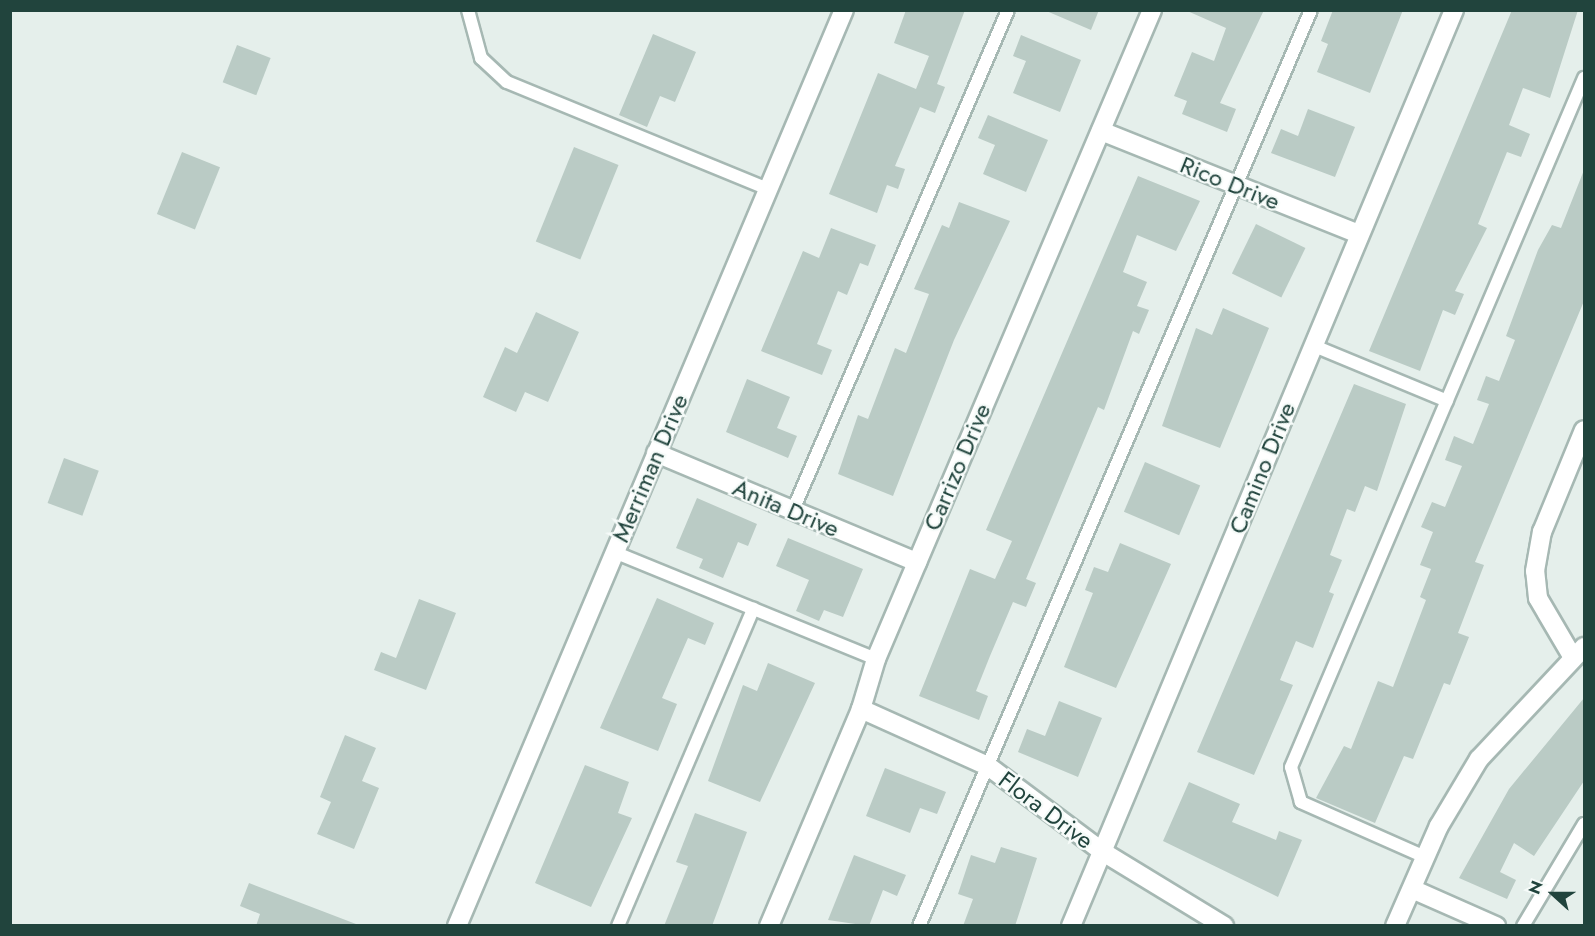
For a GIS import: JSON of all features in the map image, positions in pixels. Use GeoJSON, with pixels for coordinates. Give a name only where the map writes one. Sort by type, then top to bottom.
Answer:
{"type":"FeatureCollection","features":[{"type":"Feature","properties":{"kind":"street","name":"Merriman Drive"},"geometry":{"type":"LineString","coordinates":[[457,926],[844,10]]}},
{"type":"Feature","properties":{"kind":"street","name":"Carrizo Drive"},"geometry":{"type":"LineString","coordinates":[[769,926],[861,709],[876,659],[916,562],[1152,10]]}},
{"type":"Feature","properties":{"kind":"street","name":"Camino Drive"},"geometry":{"type":"LineString","coordinates":[[1071,926],[1358,234],[1454,10]]}},
{"type":"Feature","properties":{"kind":"street","name":"Rico Drive"},"geometry":{"type":"LineString","coordinates":[[1101,131],[1358,234]]}},
{"type":"Feature","properties":{"kind":"street"},"geometry":{"type":"LineString","coordinates":[[1395,926],[1425,857],[1479,759],[1578,651],[1538,598],[1534,571],[1542,532],[1584,430]]}},
{"type":"Feature","properties":{"kind":"street","name":"Anita Drive"},"geometry":{"type":"LineString","coordinates":[[656,453],[916,562]]}},
{"type":"Feature","properties":{"kind":"street","name":"Flora Drive"},"geometry":{"type":"LineString","coordinates":[[861,709],[988,766],[1103,852],[1224,926]]}},
{"type":"Feature","properties":{"kind":"street"},"geometry":{"type":"LineString","coordinates":[[1412,889],[1496,926]]}},
{"type":"Feature","properties":{"kind":"lane"},"geometry":{"type":"LineString","coordinates":[[468,10],[481,58],[507,82],[768,189]]}},
{"type":"Feature","properties":{"kind":"lane"},"geometry":{"type":"LineString","coordinates":[[792,510],[1008,10]]}},
{"type":"Feature","properties":{"kind":"lane"},"geometry":{"type":"LineString","coordinates":[[919,926],[1233,184],[1311,10]]}},
{"type":"Feature","properties":{"kind":"lane"},"geometry":{"type":"LineString","coordinates":[[1425,857],[1301,802],[1291,767],[1584,78]]}},
{"type":"Feature","properties":{"kind":"lane"},"geometry":{"type":"LineString","coordinates":[[1312,345],[1447,401]]}},
{"type":"Feature","properties":{"kind":"lane"},"geometry":{"type":"LineString","coordinates":[[614,552],[876,659]]}},
{"type":"Feature","properties":{"kind":"lane"},"geometry":{"type":"LineString","coordinates":[[618,926],[753,609]]}},
{"type":"Feature","properties":{"kind":"lane"},"geometry":{"type":"LineString","coordinates":[[1523,926],[1584,824]]}},
{"type":"Feature","properties":{"kind":"building"},"geometry":{"type":"Polygon","coordinates":[[[906,10],[965,10],[937,84],[945,87],[935,113],[920,107],[895,166],[905,169],[898,189],[887,185],[877,213],[829,194],[878,73],[916,89],[929,56],[894,43],[906,10]]]}},
{"type":"Feature","properties":{"kind":"building"},"geometry":{"type":"Polygon","coordinates":[[[1044,10],[1099,10],[1091,30],[1044,10]]]}},
{"type":"Feature","properties":{"kind":"building"},"geometry":{"type":"Polygon","coordinates":[[[1185,10],[1264,10],[1220,103],[1236,109],[1227,132],[1182,114],[1187,101],[1174,96],[1192,52],[1214,61],[1226,28],[1185,10]]]}},
{"type":"Feature","properties":{"kind":"building"},"geometry":{"type":"Polygon","coordinates":[[[1333,10],[1403,10],[1370,93],[1317,72],[1328,44],[1321,41],[1333,10]]]}},
{"type":"Feature","properties":{"kind":"building"},"geometry":{"type":"Polygon","coordinates":[[[1512,10],[1578,10],[1550,98],[1523,88],[1509,125],[1530,134],[1521,157],[1507,152],[1478,224],[1487,228],[1455,291],[1464,294],[1455,315],[1443,310],[1420,371],[1369,351],[1512,10]]]}},
{"type":"Feature","properties":{"kind":"building"},"geometry":{"type":"Polygon","coordinates":[[[653,34],[696,52],[675,102],[660,96],[647,127],[619,115],[653,34]]]}},
{"type":"Feature","properties":{"kind":"building"},"geometry":{"type":"Polygon","coordinates":[[[1021,35],[1081,60],[1060,112],[1013,93],[1026,61],[1013,56],[1021,35]]]}},
{"type":"Feature","properties":{"kind":"building"},"geometry":{"type":"Polygon","coordinates":[[[237,45],[271,58],[256,95],[223,82],[237,45]]]}},
{"type":"Feature","properties":{"kind":"building"},"geometry":{"type":"Polygon","coordinates":[[[1308,109],[1355,127],[1335,177],[1271,153],[1281,129],[1298,136],[1308,109]]]}},
{"type":"Feature","properties":{"kind":"building"},"geometry":{"type":"Polygon","coordinates":[[[988,115],[1048,140],[1026,192],[983,174],[995,145],[978,138],[988,115]]]}},
{"type":"Feature","properties":{"kind":"building"},"geometry":{"type":"Polygon","coordinates":[[[574,147],[619,165],[580,260],[536,242],[574,147]]]}},
{"type":"Feature","properties":{"kind":"building"},"geometry":{"type":"Polygon","coordinates":[[[182,152],[220,167],[195,229],[157,214],[182,152]]]}},
{"type":"Feature","properties":{"kind":"building"},"geometry":{"type":"Polygon","coordinates":[[[1584,170],[1584,301],[1475,562],[1484,565],[1458,633],[1469,637],[1450,685],[1444,683],[1413,759],[1404,756],[1375,823],[1316,798],[1344,746],[1351,749],[1378,681],[1393,687],[1426,600],[1420,597],[1431,569],[1420,565],[1433,532],[1421,527],[1432,502],[1445,507],[1462,466],[1445,460],[1454,436],[1473,444],[1489,404],[1477,400],[1486,376],[1499,381],[1515,340],[1506,336],[1538,250],[1552,225],[1561,228],[1584,170]]]}},
{"type":"Feature","properties":{"kind":"building"},"geometry":{"type":"Polygon","coordinates":[[[1138,176],[1200,201],[1176,251],[1137,235],[1123,272],[1147,282],[1137,306],[1149,310],[1139,334],[1133,331],[1104,410],[1098,407],[1026,579],[1036,583],[1026,607],[1013,602],[990,656],[976,691],[988,696],[979,720],[919,696],[970,569],[995,579],[1012,541],[986,530],[1138,176]]]}},
{"type":"Feature","properties":{"kind":"building"},"geometry":{"type":"Polygon","coordinates":[[[959,202],[1010,221],[954,340],[893,496],[838,474],[858,415],[868,419],[895,348],[906,353],[929,294],[914,289],[942,225],[949,228],[959,202]]]}},
{"type":"Feature","properties":{"kind":"building"},"geometry":{"type":"Polygon","coordinates":[[[1256,224],[1305,248],[1281,298],[1232,273],[1256,224]]]}},
{"type":"Feature","properties":{"kind":"building"},"geometry":{"type":"Polygon","coordinates":[[[831,228],[876,245],[868,266],[860,263],[847,295],[838,291],[817,344],[832,350],[822,375],[761,351],[803,251],[819,258],[831,228]]]}},
{"type":"Feature","properties":{"kind":"building"},"geometry":{"type":"Polygon","coordinates":[[[1223,308],[1269,328],[1220,448],[1162,426],[1196,328],[1212,335],[1223,308]]]}},
{"type":"Feature","properties":{"kind":"building"},"geometry":{"type":"Polygon","coordinates":[[[536,312],[579,332],[548,402],[525,392],[516,412],[483,397],[505,347],[517,353],[536,312]]]}},
{"type":"Feature","properties":{"kind":"building"},"geometry":{"type":"Polygon","coordinates":[[[747,379],[790,397],[777,428],[797,436],[788,458],[726,432],[747,379]]]}},
{"type":"Feature","properties":{"kind":"building"},"geometry":{"type":"Polygon","coordinates":[[[1354,384],[1406,404],[1377,491],[1365,486],[1355,512],[1347,509],[1330,555],[1342,560],[1329,592],[1334,594],[1313,648],[1296,641],[1280,680],[1293,685],[1254,775],[1197,752],[1354,384]]]}},
{"type":"Feature","properties":{"kind":"building"},"geometry":{"type":"Polygon","coordinates":[[[64,458],[99,471],[82,516],[48,503],[64,458]]]}},
{"type":"Feature","properties":{"kind":"building"},"geometry":{"type":"Polygon","coordinates":[[[1145,462],[1200,485],[1179,535],[1124,512],[1145,462]]]}},
{"type":"Feature","properties":{"kind":"building"},"geometry":{"type":"Polygon","coordinates":[[[697,498],[757,524],[748,546],[738,542],[723,578],[699,568],[703,559],[676,548],[697,498]]]}},
{"type":"Feature","properties":{"kind":"building"},"geometry":{"type":"Polygon","coordinates":[[[788,538],[863,569],[843,617],[824,610],[819,621],[796,611],[809,580],[776,566],[788,538]]]}},
{"type":"Feature","properties":{"kind":"building"},"geometry":{"type":"Polygon","coordinates":[[[1120,543],[1171,564],[1116,688],[1064,667],[1093,593],[1085,590],[1094,567],[1108,572],[1120,543]]]}},
{"type":"Feature","properties":{"kind":"building"},"geometry":{"type":"Polygon","coordinates":[[[657,598],[714,623],[705,645],[688,638],[662,698],[677,704],[658,751],[600,728],[657,598]]]}},
{"type":"Feature","properties":{"kind":"building"},"geometry":{"type":"Polygon","coordinates":[[[419,599],[456,613],[426,690],[374,670],[381,652],[396,658],[419,599]]]}},
{"type":"Feature","properties":{"kind":"building"},"geometry":{"type":"Polygon","coordinates":[[[768,663],[815,683],[760,802],[708,781],[743,685],[757,691],[768,663]]]}},
{"type":"Feature","properties":{"kind":"building"},"geometry":{"type":"Polygon","coordinates":[[[1584,698],[1584,781],[1534,856],[1514,843],[1500,872],[1516,880],[1507,899],[1459,878],[1509,789],[1584,698]]]}},
{"type":"Feature","properties":{"kind":"building"},"geometry":{"type":"Polygon","coordinates":[[[1059,701],[1102,718],[1078,777],[1018,752],[1027,729],[1045,736],[1059,701]]]}},
{"type":"Feature","properties":{"kind":"building"},"geometry":{"type":"Polygon","coordinates":[[[345,735],[376,748],[362,781],[379,788],[354,849],[317,834],[331,802],[320,797],[345,735]]]}},
{"type":"Feature","properties":{"kind":"building"},"geometry":{"type":"Polygon","coordinates":[[[585,765],[629,782],[618,813],[632,818],[591,907],[535,883],[585,765]]]}},
{"type":"Feature","properties":{"kind":"building"},"geometry":{"type":"Polygon","coordinates":[[[885,768],[946,792],[937,814],[920,808],[910,833],[866,816],[885,768]]]}},
{"type":"Feature","properties":{"kind":"building"},"geometry":{"type":"Polygon","coordinates":[[[1189,782],[1240,804],[1232,822],[1276,840],[1279,831],[1302,840],[1278,897],[1163,841],[1189,782]]]}},
{"type":"Feature","properties":{"kind":"building"},"geometry":{"type":"Polygon","coordinates":[[[695,813],[747,832],[712,926],[664,926],[688,866],[676,862],[695,813]]]}},
{"type":"Feature","properties":{"kind":"building"},"geometry":{"type":"Polygon","coordinates":[[[1001,847],[1037,858],[1015,926],[963,926],[973,899],[958,894],[971,855],[995,863],[1001,847]]]}},
{"type":"Feature","properties":{"kind":"building"},"geometry":{"type":"Polygon","coordinates":[[[854,855],[906,875],[897,896],[883,890],[869,926],[828,920],[854,855]]]}},
{"type":"Feature","properties":{"kind":"building"},"geometry":{"type":"Polygon","coordinates":[[[249,883],[356,924],[356,926],[256,926],[260,914],[240,906],[249,883]]]}}]}
